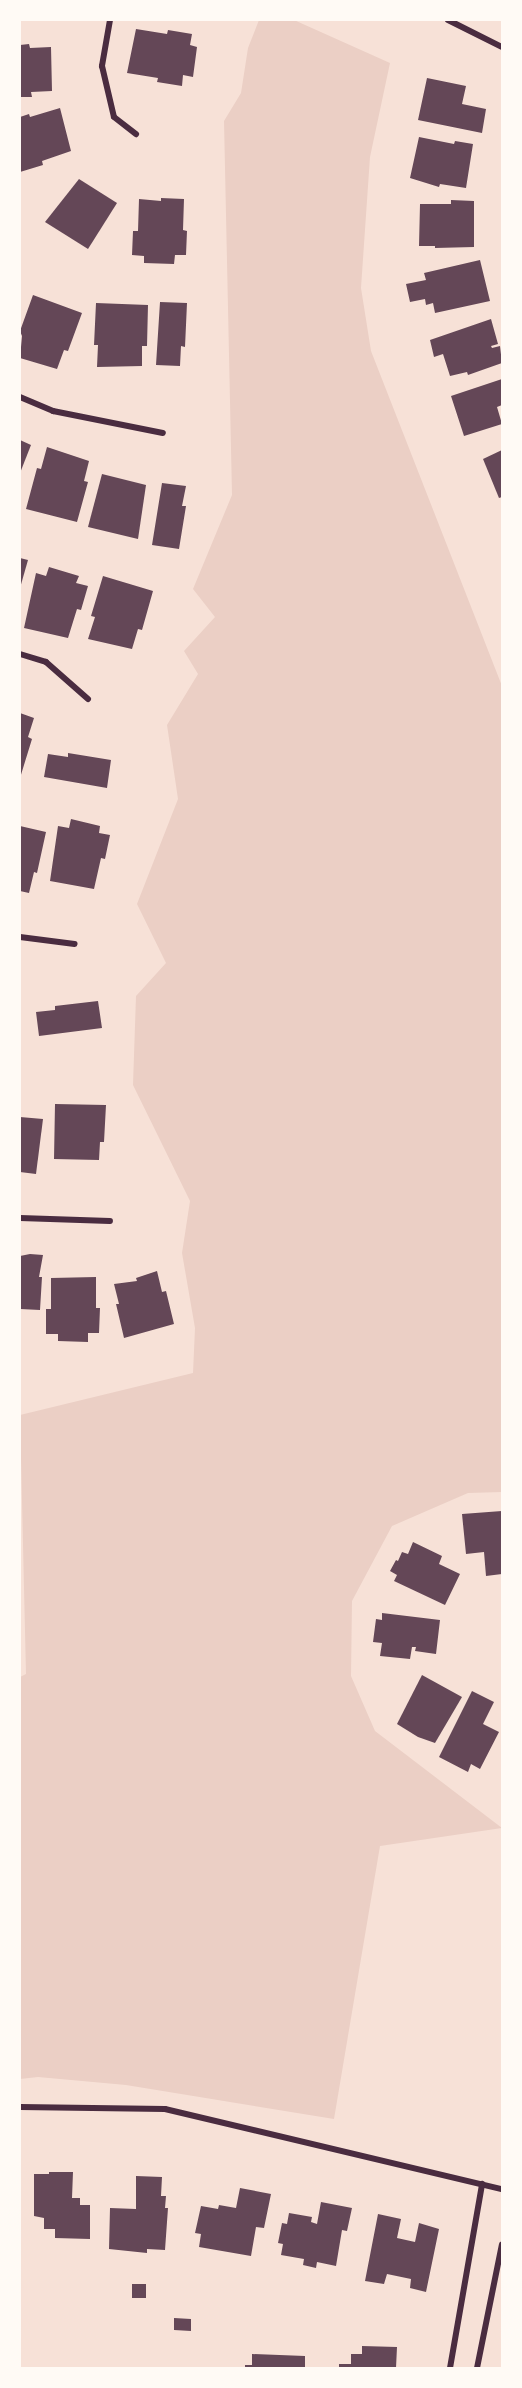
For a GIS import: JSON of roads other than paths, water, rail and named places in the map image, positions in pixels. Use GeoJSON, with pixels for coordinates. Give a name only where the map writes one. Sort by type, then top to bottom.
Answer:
{"type":"FeatureCollection","features":[{"type":"Feature","properties":{"kind":"street"},"geometry":{"type":"LineString","coordinates":[[111,20],[102,66],[114,117],[136,134]]}},
{"type":"Feature","properties":{"kind":"street"},"geometry":{"type":"LineString","coordinates":[[448,20],[502,47]]}},
{"type":"Feature","properties":{"kind":"street"},"geometry":{"type":"LineString","coordinates":[[20,397],[53,411],[163,433]]}},
{"type":"Feature","properties":{"kind":"street"},"geometry":{"type":"LineString","coordinates":[[20,654],[46,662],[88,699]]}},
{"type":"Feature","properties":{"kind":"street"},"geometry":{"type":"LineString","coordinates":[[20,937],[75,944]]}},
{"type":"Feature","properties":{"kind":"street"},"geometry":{"type":"LineString","coordinates":[[20,1218],[110,1221]]}},
{"type":"Feature","properties":{"kind":"street"},"geometry":{"type":"LineString","coordinates":[[20,2107],[165,2109],[502,2189]]}},
{"type":"Feature","properties":{"kind":"street"},"geometry":{"type":"LineString","coordinates":[[450,2368],[482,2184]]}},
{"type":"Feature","properties":{"kind":"street"},"geometry":{"type":"LineString","coordinates":[[477,2368],[502,2244]]}}]}
